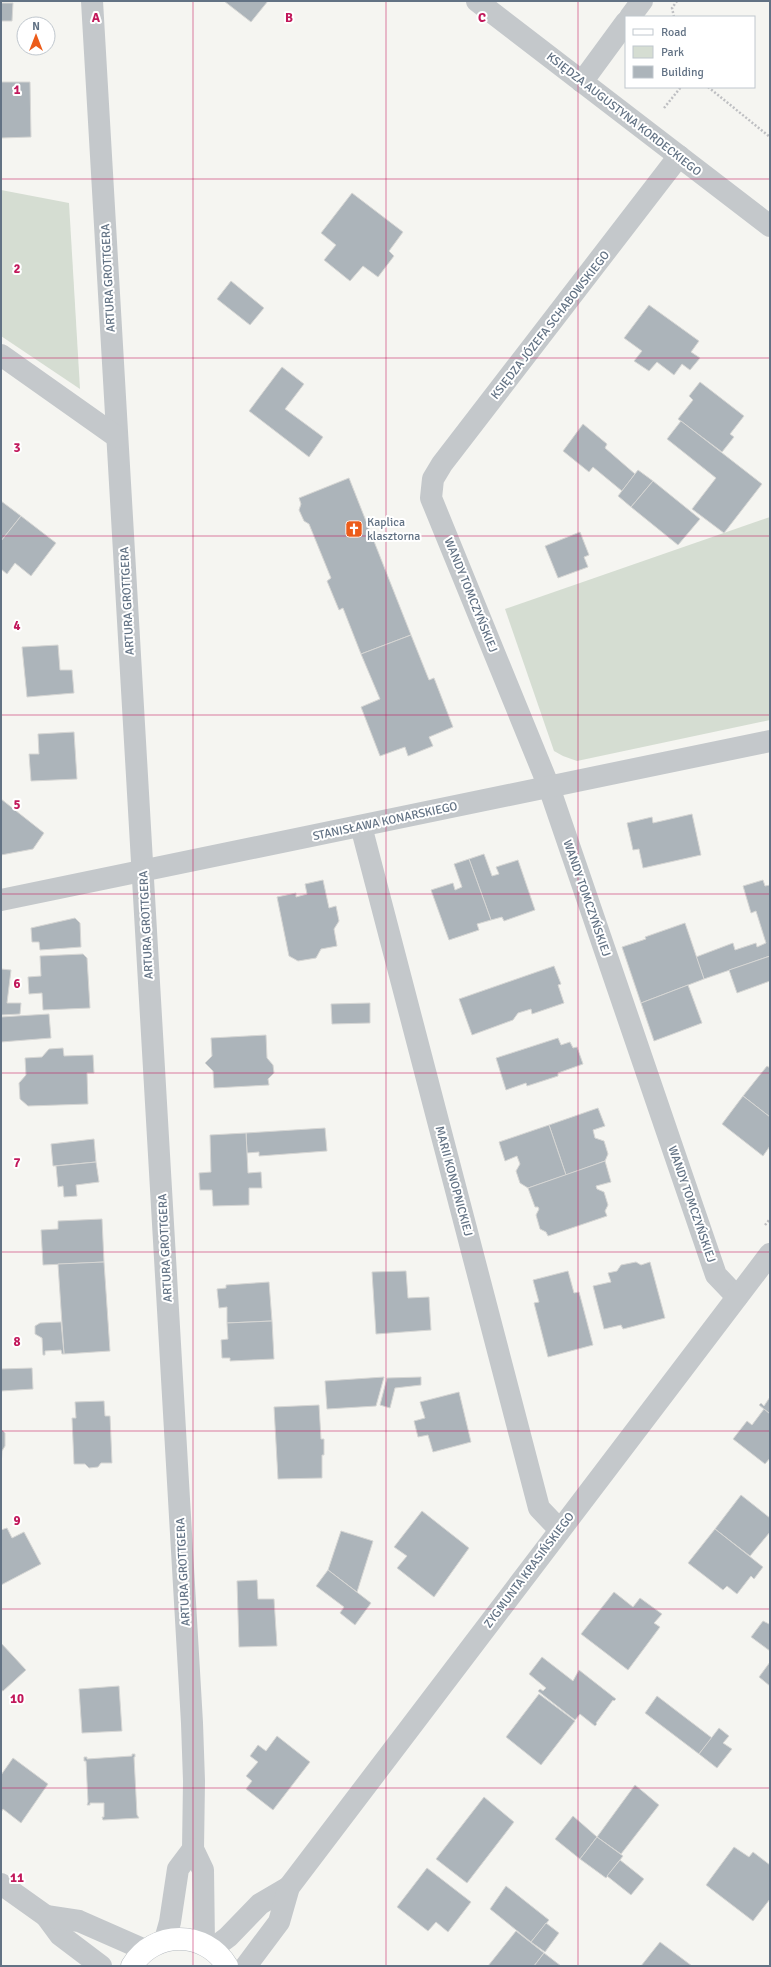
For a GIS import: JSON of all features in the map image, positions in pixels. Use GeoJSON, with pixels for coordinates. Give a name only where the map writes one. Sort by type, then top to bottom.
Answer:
{"type":"FeatureCollection","features":[{"type":"Feature","properties":{"kind":"street","name":"ARTURA GROTTGERA"},"geometry":{"type":"LineString","coordinates":[[92,1],[191,1715],[194,1781],[192,1849],[203,1870],[208,1946]]}},
{"type":"Feature","properties":{"kind":"street","name":"KSIĘDZA AUGUSTYNA KORDECKIEGO"},"geometry":{"type":"LineString","coordinates":[[477,1],[770,226]]}},
{"type":"Feature","properties":{"kind":"street"},"geometry":{"type":"LineString","coordinates":[[631,16],[642,1]]}},
{"type":"Feature","properties":{"kind":"street"},"geometry":{"type":"LineString","coordinates":[[582,82],[625,23]]}},
{"type":"Feature","properties":{"kind":"street","name":"KSIĘDZA JÓZEFA SCHABOWSKIEGO"},"geometry":{"type":"LineString","coordinates":[[431,498],[433,479],[442,464],[679,156]]}},
{"type":"Feature","properties":{"kind":"street"},"geometry":{"type":"LineString","coordinates":[[1,355],[117,437]]}},
{"type":"Feature","properties":{"kind":"street","name":"WANDY TOMCZYŃSKIEJ"},"geometry":{"type":"LineString","coordinates":[[431,498],[549,787],[716,1275],[737,1297]]}},
{"type":"Feature","properties":{"kind":"street","name":"STANISŁAWA KONARSKIEGO"},"geometry":{"type":"LineString","coordinates":[[1,900],[770,741]]}},
{"type":"Feature","properties":{"kind":"street","name":"MARII KONOPNICKIEJ"},"geometry":{"type":"LineString","coordinates":[[361,826],[539,1508],[560,1530]]}},
{"type":"Feature","properties":{"kind":"street","name":"ZYGMUNTA KRASIŃSKIEGO"},"geometry":{"type":"LineString","coordinates":[[246,1966],[279,1922],[290,1887],[770,1254]]}},
{"type":"Feature","properties":{"kind":"street"},"geometry":{"type":"LineString","coordinates":[[164,1940],[170,1922],[178,1869],[192,1849]]}},
{"type":"Feature","properties":{"kind":"street"},"geometry":{"type":"LineString","coordinates":[[1,1884],[46,1916],[60,1935],[101,1966]]}},
{"type":"Feature","properties":{"kind":"street","name":"ZYGMUNTA KRASIŃSKIEGO"},"geometry":{"type":"LineString","coordinates":[[208,1946],[228,1937],[260,1904],[290,1887]]}},
{"type":"Feature","properties":{"kind":"street"},"geometry":{"type":"LineString","coordinates":[[46,1916],[79,1921],[138,1958],[164,1940],[178,1938],[208,1946],[227,1966]]}},
{"type":"Feature","properties":{"kind":"path"},"geometry":{"type":"LineString","coordinates":[[674,16],[672,8],[677,1]]}},
{"type":"Feature","properties":{"kind":"path"},"geometry":{"type":"LineString","coordinates":[[709,88],[770,137]]}},
{"type":"Feature","properties":{"kind":"green space"},"geometry":{"type":"Polygon","coordinates":[[[1,190],[69,203],[80,389],[1,336],[1,190]]]}},
{"type":"Feature","properties":{"kind":"green space"},"geometry":{"type":"Polygon","coordinates":[[[770,517],[770,720],[577,761],[554,751],[505,609],[770,517]]]}},
{"type":"Feature","properties":{"kind":"building"},"geometry":{"type":"Polygon","coordinates":[[[224,1],[268,1],[251,22],[224,1]]]}},
{"type":"Feature","properties":{"kind":"building"},"geometry":{"type":"Polygon","coordinates":[[[1,3],[13,3],[12,21],[1,21],[1,3]]]}},
{"type":"Feature","properties":{"kind":"building"},"geometry":{"type":"Polygon","coordinates":[[[1,82],[30,82],[31,137],[1,138],[1,82]]]}},
{"type":"Feature","properties":{"kind":"building"},"geometry":{"type":"Polygon","coordinates":[[[352,193],[403,232],[389,251],[394,256],[378,277],[363,266],[350,281],[324,260],[336,245],[321,233],[352,193]]]}},
{"type":"Feature","properties":{"kind":"building"},"geometry":{"type":"Polygon","coordinates":[[[231,281],[264,308],[250,325],[217,299],[231,281]]]}},
{"type":"Feature","properties":{"kind":"building"},"geometry":{"type":"Polygon","coordinates":[[[649,305],[699,341],[691,352],[700,358],[690,370],[682,364],[674,375],[657,362],[649,371],[634,361],[642,351],[624,338],[649,305]]]}},
{"type":"Feature","properties":{"kind":"building"},"geometry":{"type":"Polygon","coordinates":[[[282,367],[304,384],[285,409],[323,437],[309,457],[249,411],[282,367]]]}},
{"type":"Feature","properties":{"kind":"building"},"geometry":{"type":"Polygon","coordinates":[[[700,382],[744,416],[730,434],[734,437],[722,452],[678,419],[693,400],[689,396],[700,382]]]}},
{"type":"Feature","properties":{"kind":"building"},"geometry":{"type":"Polygon","coordinates":[[[681,421],[762,484],[724,533],[692,509],[716,478],[667,439],[681,421]]]}},
{"type":"Feature","properties":{"kind":"building"},"geometry":{"type":"Polygon","coordinates":[[[583,424],[607,444],[605,448],[635,474],[622,491],[593,467],[589,472],[563,451],[583,424]]]}},
{"type":"Feature","properties":{"kind":"building"},"geometry":{"type":"Polygon","coordinates":[[[638,470],[653,481],[631,507],[618,496],[638,470]]]}},
{"type":"Feature","properties":{"kind":"building"},"geometry":{"type":"Polygon","coordinates":[[[349,478],[411,635],[361,654],[343,608],[339,610],[327,581],[331,578],[309,524],[304,521],[299,510],[301,504],[299,498],[349,478]]]}},
{"type":"Feature","properties":{"kind":"building"},"geometry":{"type":"Polygon","coordinates":[[[653,481],[700,519],[678,545],[631,507],[653,481]]]}},
{"type":"Feature","properties":{"kind":"building"},"geometry":{"type":"Polygon","coordinates":[[[1,501],[21,516],[1,541],[1,501]]]}},
{"type":"Feature","properties":{"kind":"building"},"geometry":{"type":"Polygon","coordinates":[[[21,516],[56,543],[31,576],[15,563],[7,574],[1,569],[1,541],[21,516]]]}},
{"type":"Feature","properties":{"kind":"building"},"geometry":{"type":"Polygon","coordinates":[[[580,532],[589,555],[584,557],[588,567],[558,578],[545,546],[580,532]]]}},
{"type":"Feature","properties":{"kind":"building"},"geometry":{"type":"Polygon","coordinates":[[[411,635],[429,680],[434,678],[453,727],[429,737],[433,746],[408,756],[405,747],[380,756],[361,707],[380,699],[361,654],[411,635]]]}},
{"type":"Feature","properties":{"kind":"building"},"geometry":{"type":"Polygon","coordinates":[[[58,645],[60,670],[72,670],[74,693],[27,697],[22,647],[58,645]]]}},
{"type":"Feature","properties":{"kind":"building"},"geometry":{"type":"Polygon","coordinates":[[[74,732],[77,779],[31,781],[29,754],[39,754],[38,734],[74,732]]]}},
{"type":"Feature","properties":{"kind":"building"},"geometry":{"type":"Polygon","coordinates":[[[1,799],[44,833],[33,849],[1,855],[1,799]]]}},
{"type":"Feature","properties":{"kind":"building"},"geometry":{"type":"Polygon","coordinates":[[[692,814],[701,855],[643,868],[639,849],[633,850],[627,823],[652,817],[653,823],[692,814]]]}},
{"type":"Feature","properties":{"kind":"building"},"geometry":{"type":"Polygon","coordinates":[[[484,854],[492,876],[499,874],[496,867],[518,860],[535,910],[504,921],[502,917],[491,920],[469,859],[484,854]]]}},
{"type":"Feature","properties":{"kind":"building"},"geometry":{"type":"Polygon","coordinates":[[[469,859],[491,920],[477,924],[479,930],[449,940],[431,890],[453,883],[455,890],[462,887],[454,864],[469,859]]]}},
{"type":"Feature","properties":{"kind":"building"},"geometry":{"type":"Polygon","coordinates":[[[323,880],[329,908],[336,906],[339,921],[334,929],[337,946],[321,949],[316,958],[298,961],[289,956],[277,897],[296,893],[296,897],[307,894],[305,884],[323,880]]]}},
{"type":"Feature","properties":{"kind":"building"},"geometry":{"type":"Polygon","coordinates":[[[763,880],[765,886],[770,885],[770,956],[704,979],[696,957],[733,943],[735,950],[756,943],[757,947],[766,943],[756,911],[751,913],[743,886],[763,880]]]}},
{"type":"Feature","properties":{"kind":"building"},"geometry":{"type":"Polygon","coordinates":[[[75,918],[80,923],[81,947],[40,950],[39,942],[32,942],[31,928],[75,918]]]}},
{"type":"Feature","properties":{"kind":"building"},"geometry":{"type":"Polygon","coordinates":[[[685,923],[704,979],[641,1003],[622,947],[685,923]]]}},
{"type":"Feature","properties":{"kind":"building"},"geometry":{"type":"Polygon","coordinates":[[[83,954],[87,958],[90,1008],[43,1010],[42,993],[29,994],[28,977],[41,976],[40,956],[83,954]]]}},
{"type":"Feature","properties":{"kind":"building"},"geometry":{"type":"Polygon","coordinates":[[[770,956],[770,981],[737,993],[729,970],[770,956]]]}},
{"type":"Feature","properties":{"kind":"building"},"geometry":{"type":"Polygon","coordinates":[[[554,966],[561,984],[558,985],[564,1003],[532,1014],[531,1009],[518,1013],[513,1020],[472,1035],[459,999],[554,966]]]}},
{"type":"Feature","properties":{"kind":"building"},"geometry":{"type":"Polygon","coordinates":[[[1,969],[11,970],[7,1003],[21,1003],[20,1014],[1,1015],[1,969]]]}},
{"type":"Feature","properties":{"kind":"building"},"geometry":{"type":"Polygon","coordinates":[[[688,985],[702,1023],[654,1041],[641,1003],[688,985]]]}},
{"type":"Feature","properties":{"kind":"building"},"geometry":{"type":"Polygon","coordinates":[[[370,1003],[370,1023],[332,1024],[331,1004],[370,1003]]]}},
{"type":"Feature","properties":{"kind":"building"},"geometry":{"type":"Polygon","coordinates":[[[49,1014],[51,1038],[1,1042],[1,1017],[49,1014]]]}},
{"type":"Feature","properties":{"kind":"building"},"geometry":{"type":"Polygon","coordinates":[[[266,1035],[267,1058],[273,1065],[274,1073],[268,1079],[269,1085],[214,1088],[213,1071],[205,1063],[212,1056],[211,1038],[266,1035]]]}},
{"type":"Feature","properties":{"kind":"building"},"geometry":{"type":"Polygon","coordinates":[[[558,1038],[561,1045],[570,1042],[573,1048],[577,1047],[583,1064],[558,1073],[558,1076],[527,1086],[526,1083],[506,1090],[496,1058],[558,1038]]]}},
{"type":"Feature","properties":{"kind":"building"},"geometry":{"type":"Polygon","coordinates":[[[63,1048],[64,1056],[93,1055],[94,1073],[87,1073],[88,1104],[28,1106],[20,1099],[19,1083],[26,1075],[25,1058],[42,1057],[49,1049],[63,1048]]]}},
{"type":"Feature","properties":{"kind":"building"},"geometry":{"type":"Polygon","coordinates":[[[767,1066],[770,1068],[770,1117],[743,1096],[767,1066]]]}},
{"type":"Feature","properties":{"kind":"building"},"geometry":{"type":"Polygon","coordinates":[[[743,1096],[770,1117],[770,1146],[763,1156],[722,1124],[743,1096]]]}},
{"type":"Feature","properties":{"kind":"building"},"geometry":{"type":"Polygon","coordinates":[[[598,1108],[605,1126],[593,1130],[595,1138],[604,1141],[608,1154],[605,1161],[566,1175],[549,1125],[598,1108]]]}},
{"type":"Feature","properties":{"kind":"building"},"geometry":{"type":"Polygon","coordinates":[[[549,1125],[566,1175],[528,1188],[520,1183],[516,1171],[520,1164],[517,1156],[505,1161],[499,1142],[549,1125]]]}},
{"type":"Feature","properties":{"kind":"building"},"geometry":{"type":"Polygon","coordinates":[[[325,1128],[327,1151],[259,1156],[259,1152],[247,1153],[246,1133],[325,1128]]]}},
{"type":"Feature","properties":{"kind":"building"},"geometry":{"type":"Polygon","coordinates":[[[246,1133],[248,1173],[261,1172],[262,1188],[249,1188],[249,1205],[213,1206],[212,1190],[200,1190],[199,1173],[211,1172],[210,1135],[246,1133]]]}},
{"type":"Feature","properties":{"kind":"building"},"geometry":{"type":"Polygon","coordinates":[[[94,1139],[96,1162],[53,1166],[51,1144],[94,1139]]]}},
{"type":"Feature","properties":{"kind":"building"},"geometry":{"type":"Polygon","coordinates":[[[605,1161],[611,1182],[596,1186],[597,1189],[604,1192],[608,1205],[605,1211],[607,1216],[548,1236],[546,1232],[540,1229],[536,1215],[539,1209],[538,1207],[535,1207],[528,1188],[605,1161]]]}},
{"type":"Feature","properties":{"kind":"building"},"geometry":{"type":"Polygon","coordinates":[[[96,1162],[99,1182],[76,1185],[77,1196],[64,1197],[63,1186],[58,1187],[56,1166],[96,1162]]]}},
{"type":"Feature","properties":{"kind":"building"},"geometry":{"type":"Polygon","coordinates":[[[102,1219],[104,1262],[43,1265],[41,1230],[58,1229],[58,1221],[102,1219]]]}},
{"type":"Feature","properties":{"kind":"building"},"geometry":{"type":"Polygon","coordinates":[[[104,1262],[110,1351],[64,1354],[58,1264],[104,1262]]]}},
{"type":"Feature","properties":{"kind":"building"},"geometry":{"type":"Polygon","coordinates":[[[636,1262],[641,1265],[650,1262],[665,1318],[623,1329],[621,1325],[604,1329],[593,1286],[611,1282],[608,1273],[617,1271],[621,1265],[636,1262]]]}},
{"type":"Feature","properties":{"kind":"building"},"geometry":{"type":"Polygon","coordinates":[[[406,1271],[408,1298],[429,1297],[431,1330],[376,1334],[372,1272],[406,1271]]]}},
{"type":"Feature","properties":{"kind":"building"},"geometry":{"type":"Polygon","coordinates":[[[568,1271],[574,1293],[579,1292],[593,1345],[548,1357],[534,1303],[539,1302],[533,1280],[568,1271]]]}},
{"type":"Feature","properties":{"kind":"building"},"geometry":{"type":"Polygon","coordinates":[[[269,1282],[272,1321],[227,1323],[227,1307],[219,1308],[217,1289],[226,1288],[226,1285],[269,1282]]]}},
{"type":"Feature","properties":{"kind":"building"},"geometry":{"type":"Polygon","coordinates":[[[272,1321],[274,1359],[230,1361],[230,1358],[222,1358],[221,1340],[228,1339],[227,1323],[272,1321]]]}},
{"type":"Feature","properties":{"kind":"building"},"geometry":{"type":"Polygon","coordinates":[[[61,1322],[64,1354],[62,1354],[61,1350],[45,1351],[45,1355],[43,1355],[42,1338],[35,1334],[35,1326],[40,1323],[61,1322]]]}},
{"type":"Feature","properties":{"kind":"building"},"geometry":{"type":"Polygon","coordinates":[[[32,1368],[33,1389],[1,1391],[1,1369],[32,1368]]]}},
{"type":"Feature","properties":{"kind":"building"},"geometry":{"type":"Polygon","coordinates":[[[384,1377],[376,1406],[327,1409],[325,1381],[384,1377]]]}},
{"type":"Feature","properties":{"kind":"building"},"geometry":{"type":"Polygon","coordinates":[[[421,1377],[421,1385],[395,1388],[390,1408],[380,1405],[387,1378],[421,1377]]]}},
{"type":"Feature","properties":{"kind":"building"},"geometry":{"type":"Polygon","coordinates":[[[459,1392],[471,1442],[433,1452],[428,1435],[418,1437],[414,1421],[425,1418],[420,1402],[459,1392]]]}},
{"type":"Feature","properties":{"kind":"building"},"geometry":{"type":"Polygon","coordinates":[[[770,1397],[770,1414],[759,1405],[761,1403],[764,1406],[770,1397]]]}},
{"type":"Feature","properties":{"kind":"building"},"geometry":{"type":"Polygon","coordinates":[[[104,1401],[105,1416],[110,1416],[112,1463],[101,1463],[98,1467],[89,1468],[85,1464],[74,1464],[72,1418],[76,1418],[75,1402],[104,1401]]]}},
{"type":"Feature","properties":{"kind":"building"},"geometry":{"type":"Polygon","coordinates":[[[319,1405],[321,1439],[324,1439],[322,1478],[278,1479],[274,1407],[319,1405]]]}},
{"type":"Feature","properties":{"kind":"building"},"geometry":{"type":"Polygon","coordinates":[[[764,1409],[770,1414],[770,1458],[765,1464],[733,1439],[747,1421],[752,1425],[764,1409]]]}},
{"type":"Feature","properties":{"kind":"building"},"geometry":{"type":"Polygon","coordinates":[[[1,1429],[5,1433],[5,1446],[2,1451],[1,1466],[1,1429]]]}},
{"type":"Feature","properties":{"kind":"building"},"geometry":{"type":"Polygon","coordinates":[[[741,1495],[770,1518],[770,1532],[750,1556],[715,1529],[741,1495]]]}},
{"type":"Feature","properties":{"kind":"building"},"geometry":{"type":"Polygon","coordinates":[[[422,1511],[469,1548],[434,1597],[397,1568],[407,1556],[394,1547],[422,1511]]]}},
{"type":"Feature","properties":{"kind":"building"},"geometry":{"type":"Polygon","coordinates":[[[7,1528],[12,1538],[24,1532],[41,1564],[1,1585],[1,1530],[7,1528]]]}},
{"type":"Feature","properties":{"kind":"building"},"geometry":{"type":"Polygon","coordinates":[[[715,1529],[763,1567],[754,1579],[751,1576],[737,1594],[727,1586],[723,1590],[688,1563],[715,1529]]]}},
{"type":"Feature","properties":{"kind":"building"},"geometry":{"type":"Polygon","coordinates":[[[341,1531],[373,1541],[357,1592],[328,1570],[341,1531]]]}},
{"type":"Feature","properties":{"kind":"building"},"geometry":{"type":"Polygon","coordinates":[[[328,1570],[371,1603],[355,1625],[340,1613],[344,1607],[316,1586],[328,1570]]]}},
{"type":"Feature","properties":{"kind":"building"},"geometry":{"type":"Polygon","coordinates":[[[257,1580],[258,1599],[274,1599],[277,1646],[239,1647],[237,1581],[257,1580]]]}},
{"type":"Feature","properties":{"kind":"building"},"geometry":{"type":"Polygon","coordinates":[[[614,1592],[633,1607],[640,1598],[662,1614],[654,1623],[660,1627],[628,1670],[581,1634],[614,1592]]]}},
{"type":"Feature","properties":{"kind":"building"},"geometry":{"type":"Polygon","coordinates":[[[763,1621],[769,1624],[770,1623],[770,1651],[751,1637],[763,1621]]]}},
{"type":"Feature","properties":{"kind":"building"},"geometry":{"type":"Polygon","coordinates":[[[1,1643],[26,1670],[3,1691],[1,1690],[1,1643]]]}},
{"type":"Feature","properties":{"kind":"building"},"geometry":{"type":"Polygon","coordinates":[[[542,1657],[573,1681],[579,1670],[616,1699],[614,1701],[613,1700],[595,1726],[580,1714],[575,1720],[538,1691],[540,1689],[543,1691],[546,1688],[529,1674],[542,1657]]]}},
{"type":"Feature","properties":{"kind":"building"},"geometry":{"type":"Polygon","coordinates":[[[770,1662],[770,1686],[759,1677],[770,1662]]]}},
{"type":"Feature","properties":{"kind":"building"},"geometry":{"type":"Polygon","coordinates":[[[119,1686],[122,1731],[82,1733],[79,1689],[119,1686]]]}},
{"type":"Feature","properties":{"kind":"building"},"geometry":{"type":"Polygon","coordinates":[[[539,1694],[575,1721],[541,1765],[506,1737],[539,1694]]]}},
{"type":"Feature","properties":{"kind":"building"},"geometry":{"type":"Polygon","coordinates":[[[657,1696],[712,1738],[699,1754],[645,1713],[657,1696]]]}},
{"type":"Feature","properties":{"kind":"building"},"geometry":{"type":"Polygon","coordinates":[[[719,1728],[729,1736],[723,1743],[732,1749],[717,1768],[699,1754],[719,1728]]]}},
{"type":"Feature","properties":{"kind":"building"},"geometry":{"type":"Polygon","coordinates":[[[277,1736],[310,1762],[273,1810],[246,1789],[252,1781],[246,1776],[258,1762],[250,1756],[258,1745],[266,1751],[277,1736]]]}},
{"type":"Feature","properties":{"kind":"building"},"geometry":{"type":"Polygon","coordinates":[[[132,1754],[135,1754],[137,1815],[139,1818],[103,1820],[104,1803],[90,1803],[90,1805],[87,1805],[86,1761],[84,1761],[84,1757],[87,1757],[87,1759],[132,1756],[132,1754]]]}},
{"type":"Feature","properties":{"kind":"building"},"geometry":{"type":"Polygon","coordinates":[[[13,1758],[48,1784],[21,1823],[3,1809],[1,1812],[1,1775],[13,1758]]]}},
{"type":"Feature","properties":{"kind":"building"},"geometry":{"type":"Polygon","coordinates":[[[635,1785],[659,1805],[621,1854],[597,1837],[635,1785]]]}},
{"type":"Feature","properties":{"kind":"building"},"geometry":{"type":"Polygon","coordinates":[[[484,1797],[514,1822],[467,1883],[436,1859],[484,1797]]]}},
{"type":"Feature","properties":{"kind":"building"},"geometry":{"type":"Polygon","coordinates":[[[573,1816],[597,1837],[580,1859],[555,1839],[573,1816]]]}},
{"type":"Feature","properties":{"kind":"building"},"geometry":{"type":"Polygon","coordinates":[[[597,1837],[623,1856],[606,1878],[580,1859],[597,1837]]]}},
{"type":"Feature","properties":{"kind":"building"},"geometry":{"type":"Polygon","coordinates":[[[734,1847],[749,1857],[753,1852],[770,1865],[770,1899],[753,1921],[706,1885],[734,1847]]]}},
{"type":"Feature","properties":{"kind":"building"},"geometry":{"type":"Polygon","coordinates":[[[620,1860],[644,1879],[631,1895],[607,1876],[620,1860]]]}},
{"type":"Feature","properties":{"kind":"building"},"geometry":{"type":"Polygon","coordinates":[[[427,1868],[471,1902],[448,1932],[436,1922],[428,1931],[397,1907],[427,1868]]]}},
{"type":"Feature","properties":{"kind":"building"},"geometry":{"type":"Polygon","coordinates":[[[506,1886],[549,1920],[531,1942],[490,1909],[506,1886]]]}},
{"type":"Feature","properties":{"kind":"building"},"geometry":{"type":"Polygon","coordinates":[[[546,1923],[559,1933],[545,1952],[531,1942],[546,1923]]]}},
{"type":"Feature","properties":{"kind":"building"},"geometry":{"type":"Polygon","coordinates":[[[516,1931],[544,1953],[534,1966],[488,1966],[516,1931]]]}},
{"type":"Feature","properties":{"kind":"building"},"geometry":{"type":"Polygon","coordinates":[[[660,1942],[692,1966],[641,1966],[660,1942]]]}},
{"type":"Feature","properties":{"kind":"building"},"geometry":{"type":"Polygon","coordinates":[[[544,1953],[561,1966],[534,1966],[544,1953]]]}},
{"type":"Feature","properties":{"kind":"place","name":"Kaplica klasztorna"},"geometry":{"type":"Point","coordinates":[354,529]}}]}
